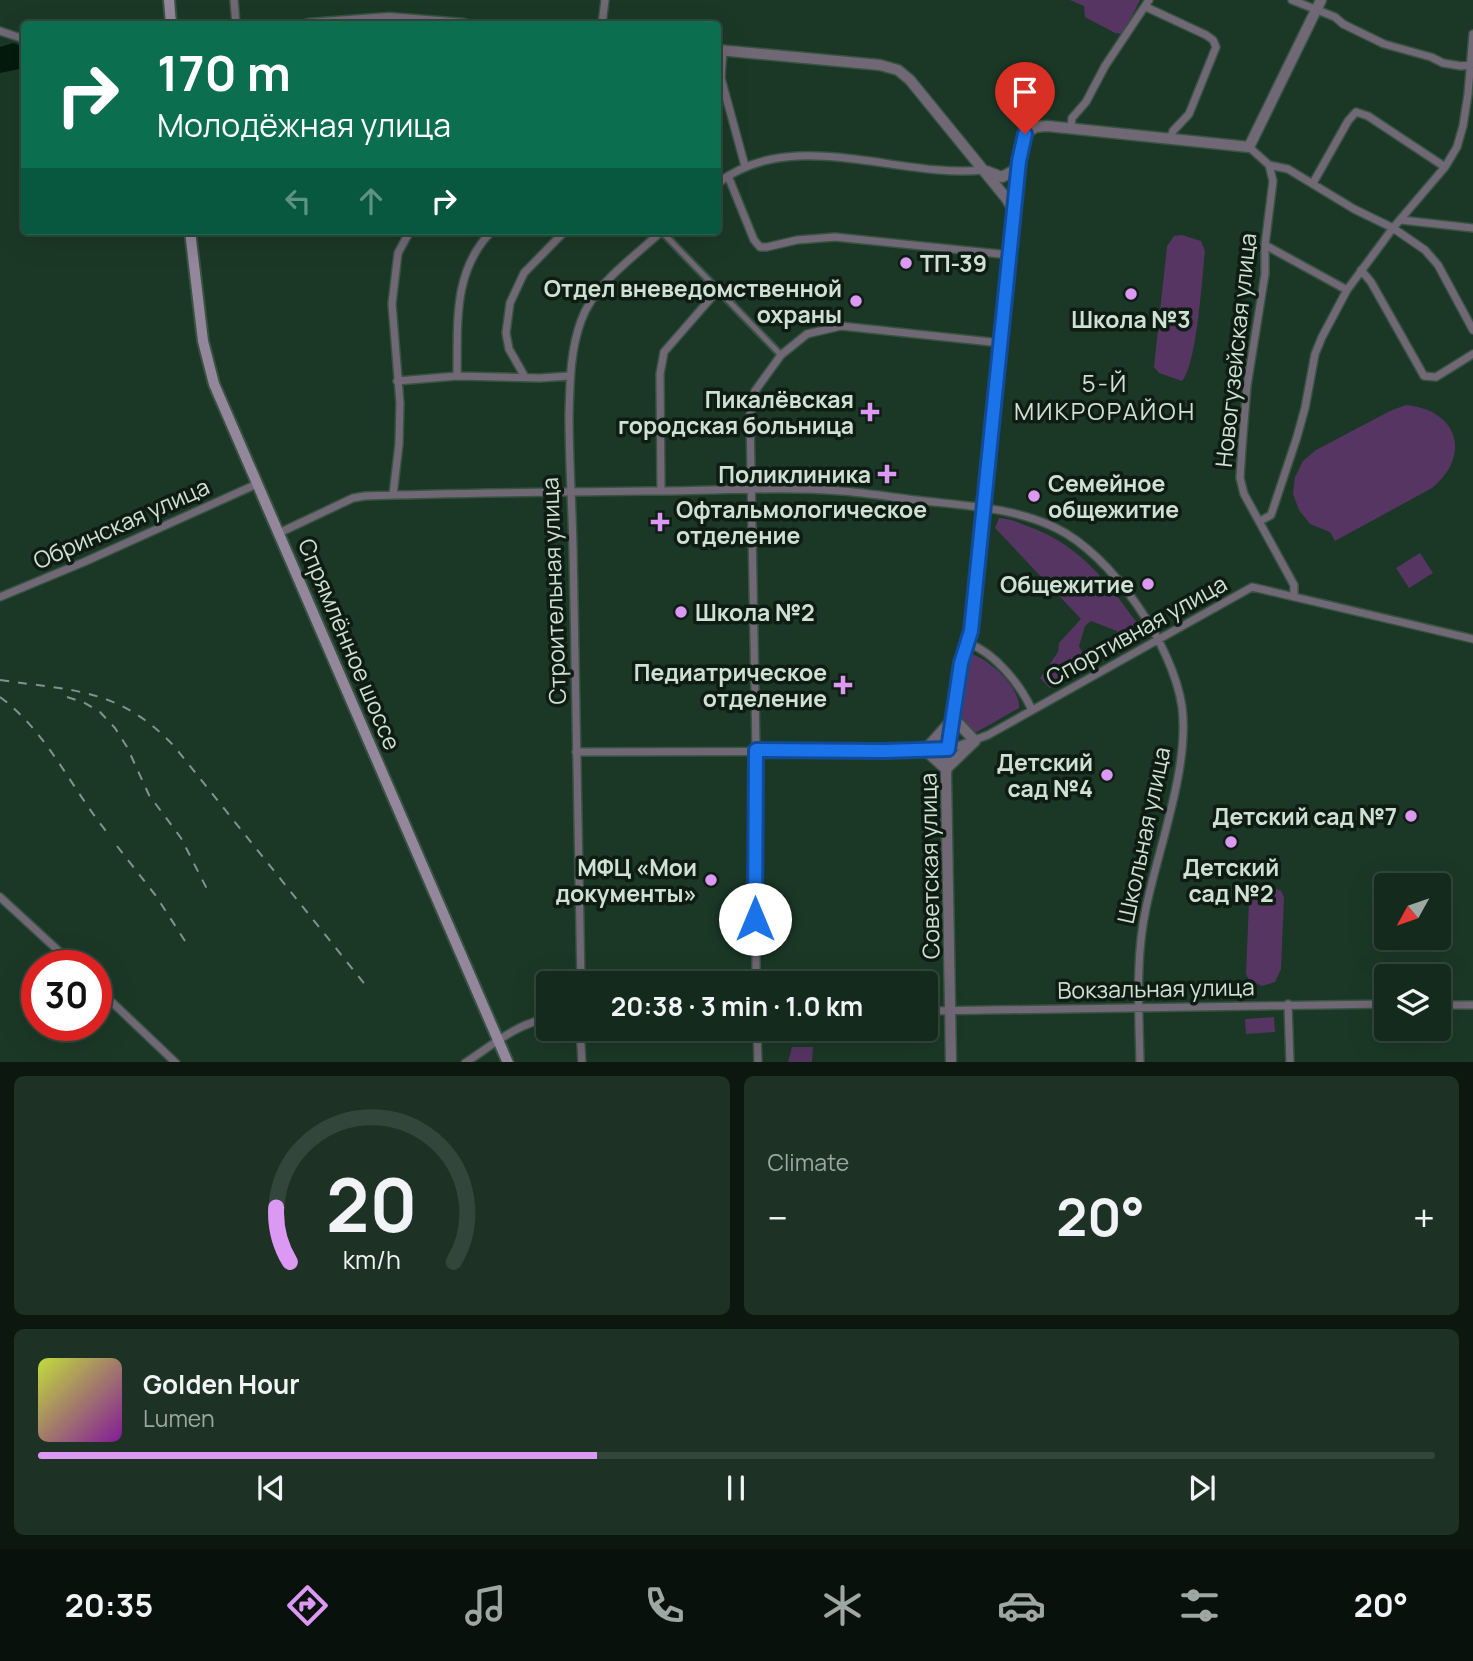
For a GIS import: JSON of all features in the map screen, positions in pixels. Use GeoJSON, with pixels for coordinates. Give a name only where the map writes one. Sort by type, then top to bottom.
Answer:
{"type":"FeatureCollection","features":[{"type":"Feature","properties":{"kind":"main road"},"geometry":{"type":"LineString","coordinates":[[169,0],[172,21]]}},
{"type":"Feature","properties":{"kind":"main road","name":"Спрямлённое шоссе"},"geometry":{"type":"LineString","coordinates":[[191,235],[207,360],[220,398],[509,1062]]}},
{"type":"Feature","properties":{"kind":"street"},"geometry":{"type":"LineString","coordinates":[[234,0],[236,21]]}},
{"type":"Feature","properties":{"kind":"street"},"geometry":{"type":"LineString","coordinates":[[602,21],[605,0]]}},
{"type":"Feature","properties":{"kind":"street"},"geometry":{"type":"LineString","coordinates":[[1292,0],[1335,17],[1343,24],[1384,44],[1443,63],[1471,65]]}},
{"type":"Feature","properties":{"kind":"street"},"geometry":{"type":"LineString","coordinates":[[1321,0],[1249,147],[1269,165],[1289,169],[1354,209],[1393,228],[1431,255],[1473,330]]}},
{"type":"Feature","properties":{"kind":"street"},"geometry":{"type":"LineString","coordinates":[[1071,128],[1072,118],[1086,102],[1105,66],[1148,4],[1206,35],[1213,40],[1216,47],[1216,53],[1189,114],[1173,131],[1170,139]]}},
{"type":"Feature","properties":{"kind":"street"},"geometry":{"type":"LineString","coordinates":[[348,21],[388,18],[426,21]]}},
{"type":"Feature","properties":{"kind":"street"},"geometry":{"type":"LineString","coordinates":[[0,31],[21,37]]}},
{"type":"Feature","properties":{"kind":"street"},"geometry":{"type":"LineString","coordinates":[[1260,521],[1271,515],[1305,408],[1315,354],[1347,290],[1393,228],[1445,167],[1457,147],[1463,126],[1473,34]]}},
{"type":"Feature","properties":{"kind":"street"},"geometry":{"type":"LineString","coordinates":[[721,50],[880,65],[898,70],[910,80],[984,170],[1015,213]]}},
{"type":"Feature","properties":{"kind":"street"},"geometry":{"type":"LineString","coordinates":[[721,78],[745,166]]}},
{"type":"Feature","properties":{"kind":"street"},"geometry":{"type":"LineString","coordinates":[[1313,183],[1348,121],[1356,113],[1368,116],[1445,167]]}},
{"type":"Feature","properties":{"kind":"street","name":"Советская улица"},"geometry":{"type":"LineString","coordinates":[[951,1062],[946,769],[961,663],[968,643],[1019,161],[1025,134],[1036,127],[1071,128],[1249,147]]}},
{"type":"Feature","properties":{"kind":"street"},"geometry":{"type":"LineString","coordinates":[[721,182],[745,166],[785,158],[817,156],[921,169],[965,172],[984,170],[1002,177],[1013,171],[1019,161]]}},
{"type":"Feature","properties":{"kind":"street","name":"Новогузейская улица"},"geometry":{"type":"LineString","coordinates":[[1269,165],[1273,181],[1265,244],[1265,274],[1248,386],[1240,478],[1244,494],[1294,585],[1294,597]]}},
{"type":"Feature","properties":{"kind":"street"},"geometry":{"type":"LineString","coordinates":[[728,176],[754,240],[760,247],[835,237],[1010,255]]}},
{"type":"Feature","properties":{"kind":"street"},"geometry":{"type":"LineString","coordinates":[[1401,220],[1473,228]]}},
{"type":"Feature","properties":{"kind":"street"},"geometry":{"type":"LineString","coordinates":[[393,495],[399,444],[400,402],[392,304],[398,253],[408,235]]}},
{"type":"Feature","properties":{"kind":"street"},"geometry":{"type":"LineString","coordinates":[[457,376],[461,285],[468,265],[488,235]]}},
{"type":"Feature","properties":{"kind":"street"},"geometry":{"type":"LineString","coordinates":[[525,377],[509,349],[506,333],[510,303],[524,273],[561,235]]}},
{"type":"Feature","properties":{"kind":"street","name":"Строительная улица"},"geometry":{"type":"LineString","coordinates":[[581,971],[569,376],[582,318],[596,295],[613,275],[658,235]]}},
{"type":"Feature","properties":{"kind":"street"},"geometry":{"type":"LineString","coordinates":[[666,235],[781,355]]}},
{"type":"Feature","properties":{"kind":"street"},"geometry":{"type":"LineString","coordinates":[[1265,244],[1347,290]]}},
{"type":"Feature","properties":{"kind":"street"},"geometry":{"type":"LineString","coordinates":[[1361,270],[1371,282],[1424,376],[1436,377],[1473,354]]}},
{"type":"Feature","properties":{"kind":"street"},"geometry":{"type":"LineString","coordinates":[[662,491],[660,374],[664,352],[718,290]]}},
{"type":"Feature","properties":{"kind":"street"},"geometry":{"type":"LineString","coordinates":[[756,971],[756,750],[750,416],[755,391],[781,355],[807,334],[836,326],[1001,342]]}},
{"type":"Feature","properties":{"kind":"street"},"geometry":{"type":"LineString","coordinates":[[397,381],[457,376],[569,376]]}},
{"type":"Feature","properties":{"kind":"street","name":"Обринская улица"},"geometry":{"type":"LineString","coordinates":[[0,597],[257,484]]}},
{"type":"Feature","properties":{"kind":"street","name":"Школьная улица"},"geometry":{"type":"LineString","coordinates":[[279,533],[353,498],[662,491],[840,491],[1011,511],[1059,530],[1089,549],[1126,589],[1157,640],[1170,665],[1178,689],[1184,731],[1172,800],[1145,910],[1139,965],[1140,1062]]}},
{"type":"Feature","properties":{"kind":"street","name":"Спортивная улица"},"geometry":{"type":"LineString","coordinates":[[576,752],[948,749],[975,741],[1252,587],[1473,639]]}},
{"type":"Feature","properties":{"kind":"street"},"geometry":{"type":"LineString","coordinates":[[968,643],[992,659],[1017,684],[1032,710]]}},
{"type":"Feature","properties":{"kind":"street"},"geometry":{"type":"LineString","coordinates":[[952,720],[975,741],[953,759],[946,769],[925,750],[952,720]]}},
{"type":"Feature","properties":{"kind":"street"},"geometry":{"type":"LineString","coordinates":[[0,897],[58,950]]}},
{"type":"Feature","properties":{"kind":"street"},"geometry":{"type":"LineString","coordinates":[[112,1002],[176,1062]]}},
{"type":"Feature","properties":{"kind":"street"},"geometry":{"type":"LineString","coordinates":[[1288,1004],[1290,1062]]}},
{"type":"Feature","properties":{"kind":"street","name":"Вокзальная улица"},"geometry":{"type":"LineString","coordinates":[[938,1010],[1374,1004]]}},
{"type":"Feature","properties":{"kind":"street"},"geometry":{"type":"LineString","coordinates":[[1451,1005],[1473,1005]]}},
{"type":"Feature","properties":{"kind":"street"},"geometry":{"type":"LineString","coordinates":[[465,1062],[498,1039],[536,1021]]}},
{"type":"Feature","properties":{"kind":"street"},"geometry":{"type":"LineString","coordinates":[[581,1041],[583,1062]]}},
{"type":"Feature","properties":{"kind":"street"},"geometry":{"type":"LineString","coordinates":[[757,1041],[758,1062]]}},
{"type":"Feature","properties":{"kind":"shaded area"},"geometry":{"type":"Polygon","coordinates":[[[1070,0],[1140,0],[1123,34],[1115,33],[1085,17],[1084,6],[1070,0]]]}},
{"type":"Feature","properties":{"kind":"shaded area"},"geometry":{"type":"Polygon","coordinates":[[[13,43],[21,46],[21,69],[0,73],[0,47],[13,43]]]}},
{"type":"Feature","properties":{"kind":"shaded area"},"geometry":{"type":"Polygon","coordinates":[[[1182,235],[1201,241],[1205,251],[1192,358],[1182,381],[1159,373],[1154,367],[1167,246],[1174,236],[1182,235]]]}},
{"type":"Feature","properties":{"kind":"shaded area"},"geometry":{"type":"Polygon","coordinates":[[[1406,405],[1438,415],[1448,425],[1454,436],[1452,462],[1432,488],[1335,541],[1330,532],[1310,524],[1299,510],[1293,494],[1295,477],[1303,461],[1316,450],[1406,405]]]}},
{"type":"Feature","properties":{"kind":"shaded area"},"geometry":{"type":"Polygon","coordinates":[[[999,518],[1017,522],[1052,537],[1093,568],[1137,623],[1134,637],[1117,649],[1110,649],[1117,631],[1091,621],[1085,626],[1079,646],[1088,665],[1050,688],[1040,678],[1058,652],[1059,643],[1081,619],[995,528],[999,518]]]}},
{"type":"Feature","properties":{"kind":"shaded area"},"geometry":{"type":"Polygon","coordinates":[[[1420,553],[1433,573],[1409,588],[1396,568],[1420,553]]]}},
{"type":"Feature","properties":{"kind":"shaded area"},"geometry":{"type":"Polygon","coordinates":[[[972,654],[987,662],[1010,684],[1019,708],[975,733],[960,715],[969,658],[972,654]]]}},
{"type":"Feature","properties":{"kind":"shaded area"},"geometry":{"type":"Polygon","coordinates":[[[1268,885],[1281,891],[1284,897],[1281,969],[1275,982],[1262,986],[1249,980],[1246,974],[1249,902],[1255,890],[1268,885]]]}},
{"type":"Feature","properties":{"kind":"shaded area"},"geometry":{"type":"Polygon","coordinates":[[[1274,1017],[1275,1032],[1246,1034],[1245,1019],[1274,1017]]]}},
{"type":"Feature","properties":{"kind":"shaded area"},"geometry":{"type":"Polygon","coordinates":[[[792,1047],[813,1047],[812,1062],[788,1062],[792,1047]]]}},
{"type":"Feature","properties":{"kind":"railway"},"geometry":{"type":"LineString","coordinates":[[0,680],[94,695],[134,713],[154,727],[174,746],[367,987]]}},
{"type":"Feature","properties":{"kind":"railway"},"geometry":{"type":"LineString","coordinates":[[0,697],[17,711],[45,743],[106,831]]}},
{"type":"Feature","properties":{"kind":"railway"},"geometry":{"type":"LineString","coordinates":[[67,697],[100,712],[115,728],[127,747],[149,795],[181,838],[209,893]]}},
{"type":"Feature","properties":{"kind":"railway"},"geometry":{"type":"LineString","coordinates":[[117,846],[156,896],[185,941]]}},
{"type":"Feature","properties":{"kind":"place","name":"ТП-39"},"geometry":{"type":"Point","coordinates":[906,263]}},
{"type":"Feature","properties":{"kind":"place","name":"Школа №3"},"geometry":{"type":"Point","coordinates":[1131,294]}},
{"type":"Feature","properties":{"kind":"place","name":"Отдел вневедомственной охраны"},"geometry":{"type":"Point","coordinates":[856,301]}},
{"type":"Feature","properties":{"kind":"place","name":"Пикалёвская городская больница"},"geometry":{"type":"Point","coordinates":[870,412]}},
{"type":"Feature","properties":{"kind":"place","name":"Поликлиника"},"geometry":{"type":"Point","coordinates":[887,474]}},
{"type":"Feature","properties":{"kind":"place","name":"Семейное общежитие"},"geometry":{"type":"Point","coordinates":[1034,496]}},
{"type":"Feature","properties":{"kind":"place","name":"Офтальмологическое отделение"},"geometry":{"type":"Point","coordinates":[660,522]}},
{"type":"Feature","properties":{"kind":"place","name":"Общежитие"},"geometry":{"type":"Point","coordinates":[1148,584]}},
{"type":"Feature","properties":{"kind":"place","name":"Школа №2"},"geometry":{"type":"Point","coordinates":[681,612]}},
{"type":"Feature","properties":{"kind":"place","name":"Педиатрическое отделение"},"geometry":{"type":"Point","coordinates":[843,685]}},
{"type":"Feature","properties":{"kind":"place","name":"Детский сад №4"},"geometry":{"type":"Point","coordinates":[1107,775]}},
{"type":"Feature","properties":{"kind":"place","name":"Детский сад №7"},"geometry":{"type":"Point","coordinates":[1411,816]}},
{"type":"Feature","properties":{"kind":"place","name":"Детский сад №2"},"geometry":{"type":"Point","coordinates":[1231,842]}},
{"type":"Feature","properties":{"kind":"place","name":"МФЦ «Мои документы»"},"geometry":{"type":"Point","coordinates":[711,880]}},
{"type":"Feature","properties":{"kind":"district","name":"5-Й МИКРОРАЙОН"},"geometry":{"type":"Point","coordinates":[1105,396]}},
{"type":"Feature","properties":{"kind":"route"},"geometry":{"type":"LineString","coordinates":[[755,919],[756,750],[948,749],[961,663],[971,631],[1019,161],[1025,134]]}}]}
